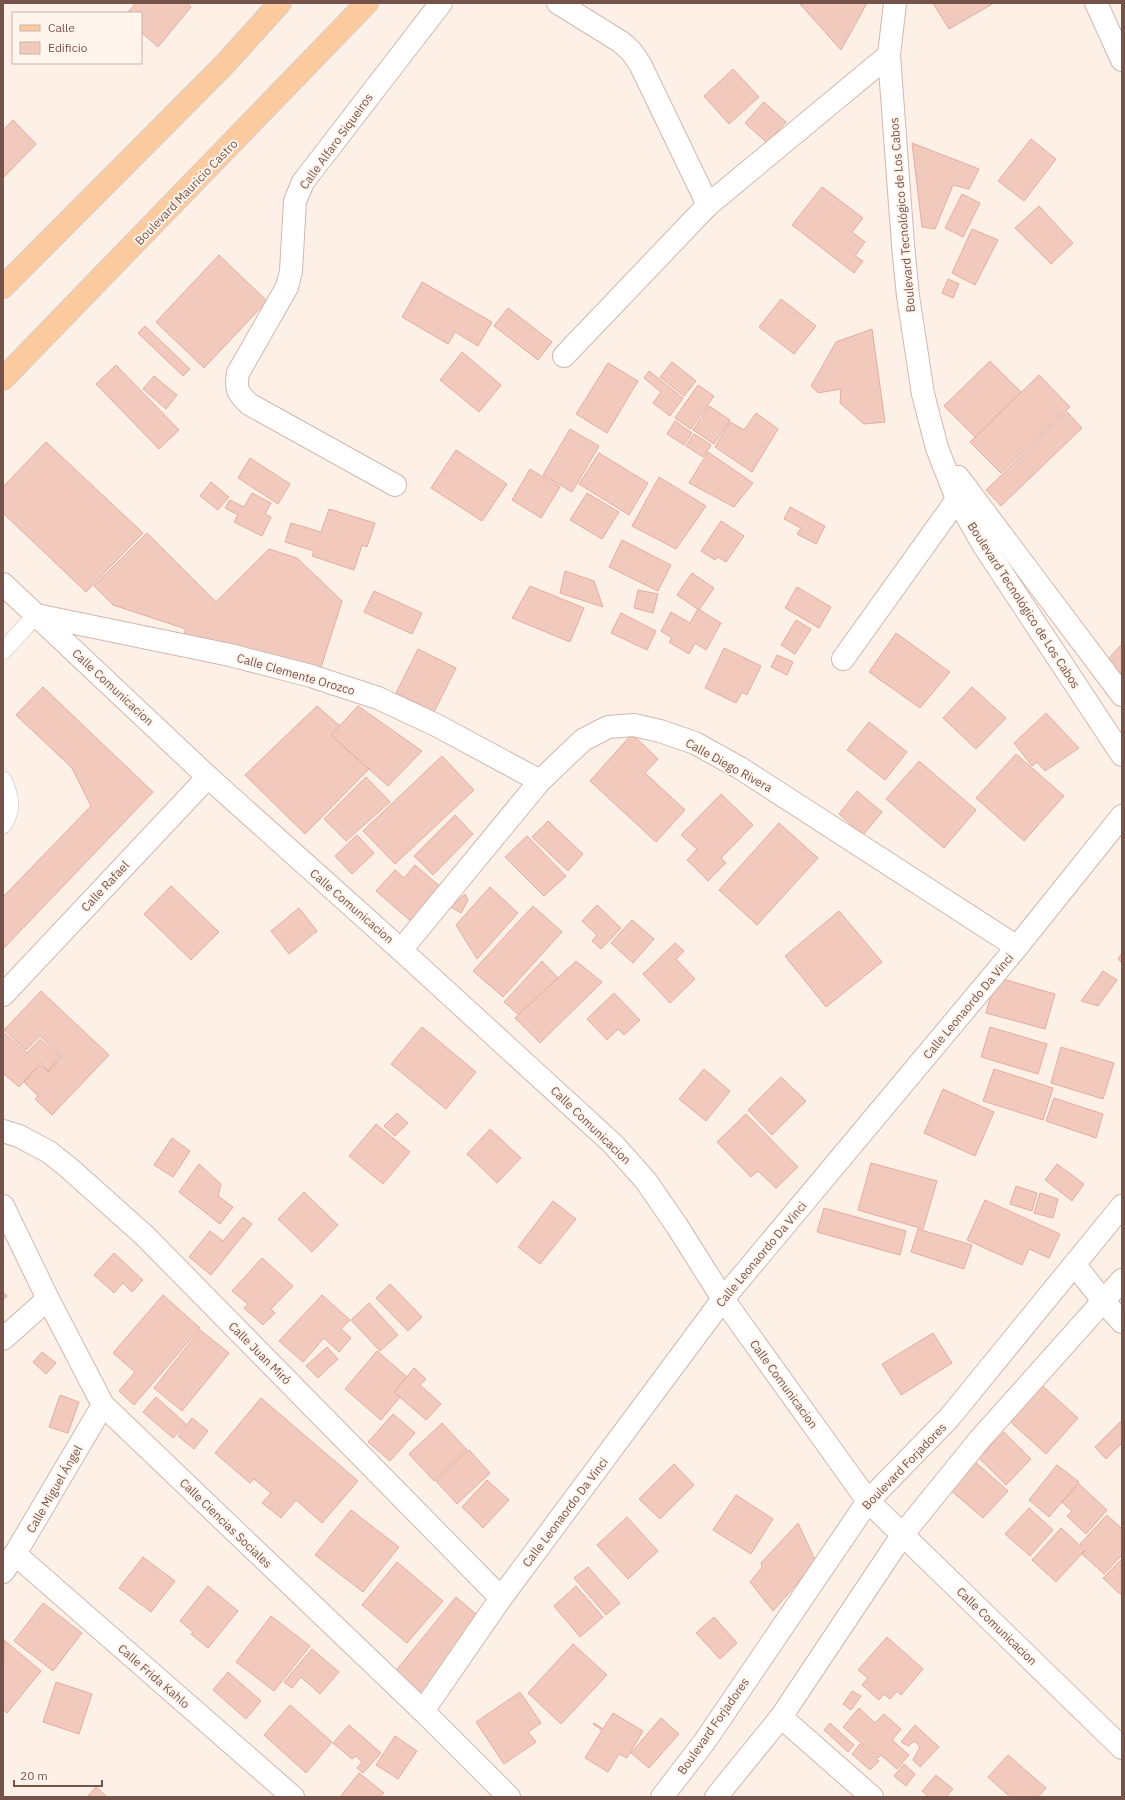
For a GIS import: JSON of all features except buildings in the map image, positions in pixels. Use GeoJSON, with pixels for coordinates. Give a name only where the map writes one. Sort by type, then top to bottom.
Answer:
{"type":"FeatureCollection","features":[{"type":"Feature","properties":{"kind":"main road"},"geometry":{"type":"LineString","coordinates":[[3,288],[223,66],[280,3]]}},
{"type":"Feature","properties":{"kind":"main road","name":"Boulevard Mauricio Castro"},"geometry":{"type":"LineString","coordinates":[[3,379],[367,3]]}},
{"type":"Feature","properties":{"kind":"street","name":"Calle Alfaro Siqueiros"},"geometry":{"type":"LineString","coordinates":[[395,485],[249,404],[240,395],[235,386],[238,374],[287,287],[291,271],[295,201],[303,182],[441,3]]}},
{"type":"Feature","properties":{"kind":"street"},"geometry":{"type":"LineString","coordinates":[[558,3],[621,42],[631,51],[640,64],[708,205]]}},
{"type":"Feature","properties":{"kind":"street","name":"Boulevard Tecnológico de Los Cabos"},"geometry":{"type":"LineString","coordinates":[[895,3],[889,55],[902,245],[923,394],[937,448],[961,493],[984,546],[1122,755]]}},
{"type":"Feature","properties":{"kind":"street"},"geometry":{"type":"LineString","coordinates":[[1096,3],[1122,60]]}},
{"type":"Feature","properties":{"kind":"street"},"geometry":{"type":"LineString","coordinates":[[564,356],[708,205],[889,55]]}},
{"type":"Feature","properties":{"kind":"street"},"geometry":{"type":"LineString","coordinates":[[844,659],[961,493]]}},
{"type":"Feature","properties":{"kind":"street","name":"Boulevard Tecnológico de Los Cabos"},"geometry":{"type":"LineString","coordinates":[[961,493],[1122,695]]}},
{"type":"Feature","properties":{"kind":"street","name":"Calle Comunicacion"},"geometry":{"type":"LineString","coordinates":[[3,584],[208,778],[401,950],[614,1144],[646,1181],[677,1226],[723,1299],[868,1501],[1122,1748]]}},
{"type":"Feature","properties":{"kind":"street","name":"Calle Clemente Orozco"},"geometry":{"type":"LineString","coordinates":[[36,615],[230,655],[310,676],[378,698],[438,726],[540,781]]}},
{"type":"Feature","properties":{"kind":"street","name":"Calle Diego Rivera"},"geometry":{"type":"LineString","coordinates":[[401,950],[540,781],[583,740],[608,727],[634,725],[660,731],[695,744],[740,768],[1017,947]]}},
{"type":"Feature","properties":{"kind":"street","name":"Calle Rafael"},"geometry":{"type":"LineString","coordinates":[[3,995],[208,778]]}},
{"type":"Feature","properties":{"kind":"street","name":"Calle Leonaordo Da Vinci"},"geometry":{"type":"LineString","coordinates":[[423,1711],[501,1598],[723,1299],[1017,947],[1122,816]]}},
{"type":"Feature","properties":{"kind":"street","name":"Calle Juan Miró"},"geometry":{"type":"LineString","coordinates":[[3,1130],[19,1136],[49,1152],[145,1236],[501,1598]]}},
{"type":"Feature","properties":{"kind":"street","name":"Calle Ciencias Sociales"},"geometry":{"type":"LineString","coordinates":[[3,1206],[48,1299],[103,1405],[423,1711],[509,1797]]}},
{"type":"Feature","properties":{"kind":"street","name":"Boulevard Forjadores"},"geometry":{"type":"LineString","coordinates":[[662,1797],[705,1741],[868,1501],[949,1418],[1122,1206]]}},
{"type":"Feature","properties":{"kind":"street"},"geometry":{"type":"LineString","coordinates":[[1075,1265],[1122,1322]]}},
{"type":"Feature","properties":{"kind":"street"},"geometry":{"type":"LineString","coordinates":[[716,1797],[781,1717],[903,1534],[980,1439],[1104,1302],[1122,1280]]}},
{"type":"Feature","properties":{"kind":"street"},"geometry":{"type":"LineString","coordinates":[[3,1339],[48,1299]]}},
{"type":"Feature","properties":{"kind":"street","name":"Calle Miguel Ángel"},"geometry":{"type":"LineString","coordinates":[[3,1572],[103,1405]]}},
{"type":"Feature","properties":{"kind":"street","name":"Calle Frida Kahlo"},"geometry":{"type":"LineString","coordinates":[[15,1554],[293,1797]]}},
{"type":"Feature","properties":{"kind":"street"},"geometry":{"type":"LineString","coordinates":[[781,1717],[872,1797]]}},
{"type":"Feature","properties":{"kind":"lane"},"geometry":{"type":"LineString","coordinates":[[3,651],[36,615]]}},
{"type":"Feature","properties":{"kind":"lane"},"geometry":{"type":"LineString","coordinates":[[3,780],[8,790],[11,802],[7,819],[3,825]]}}]}
